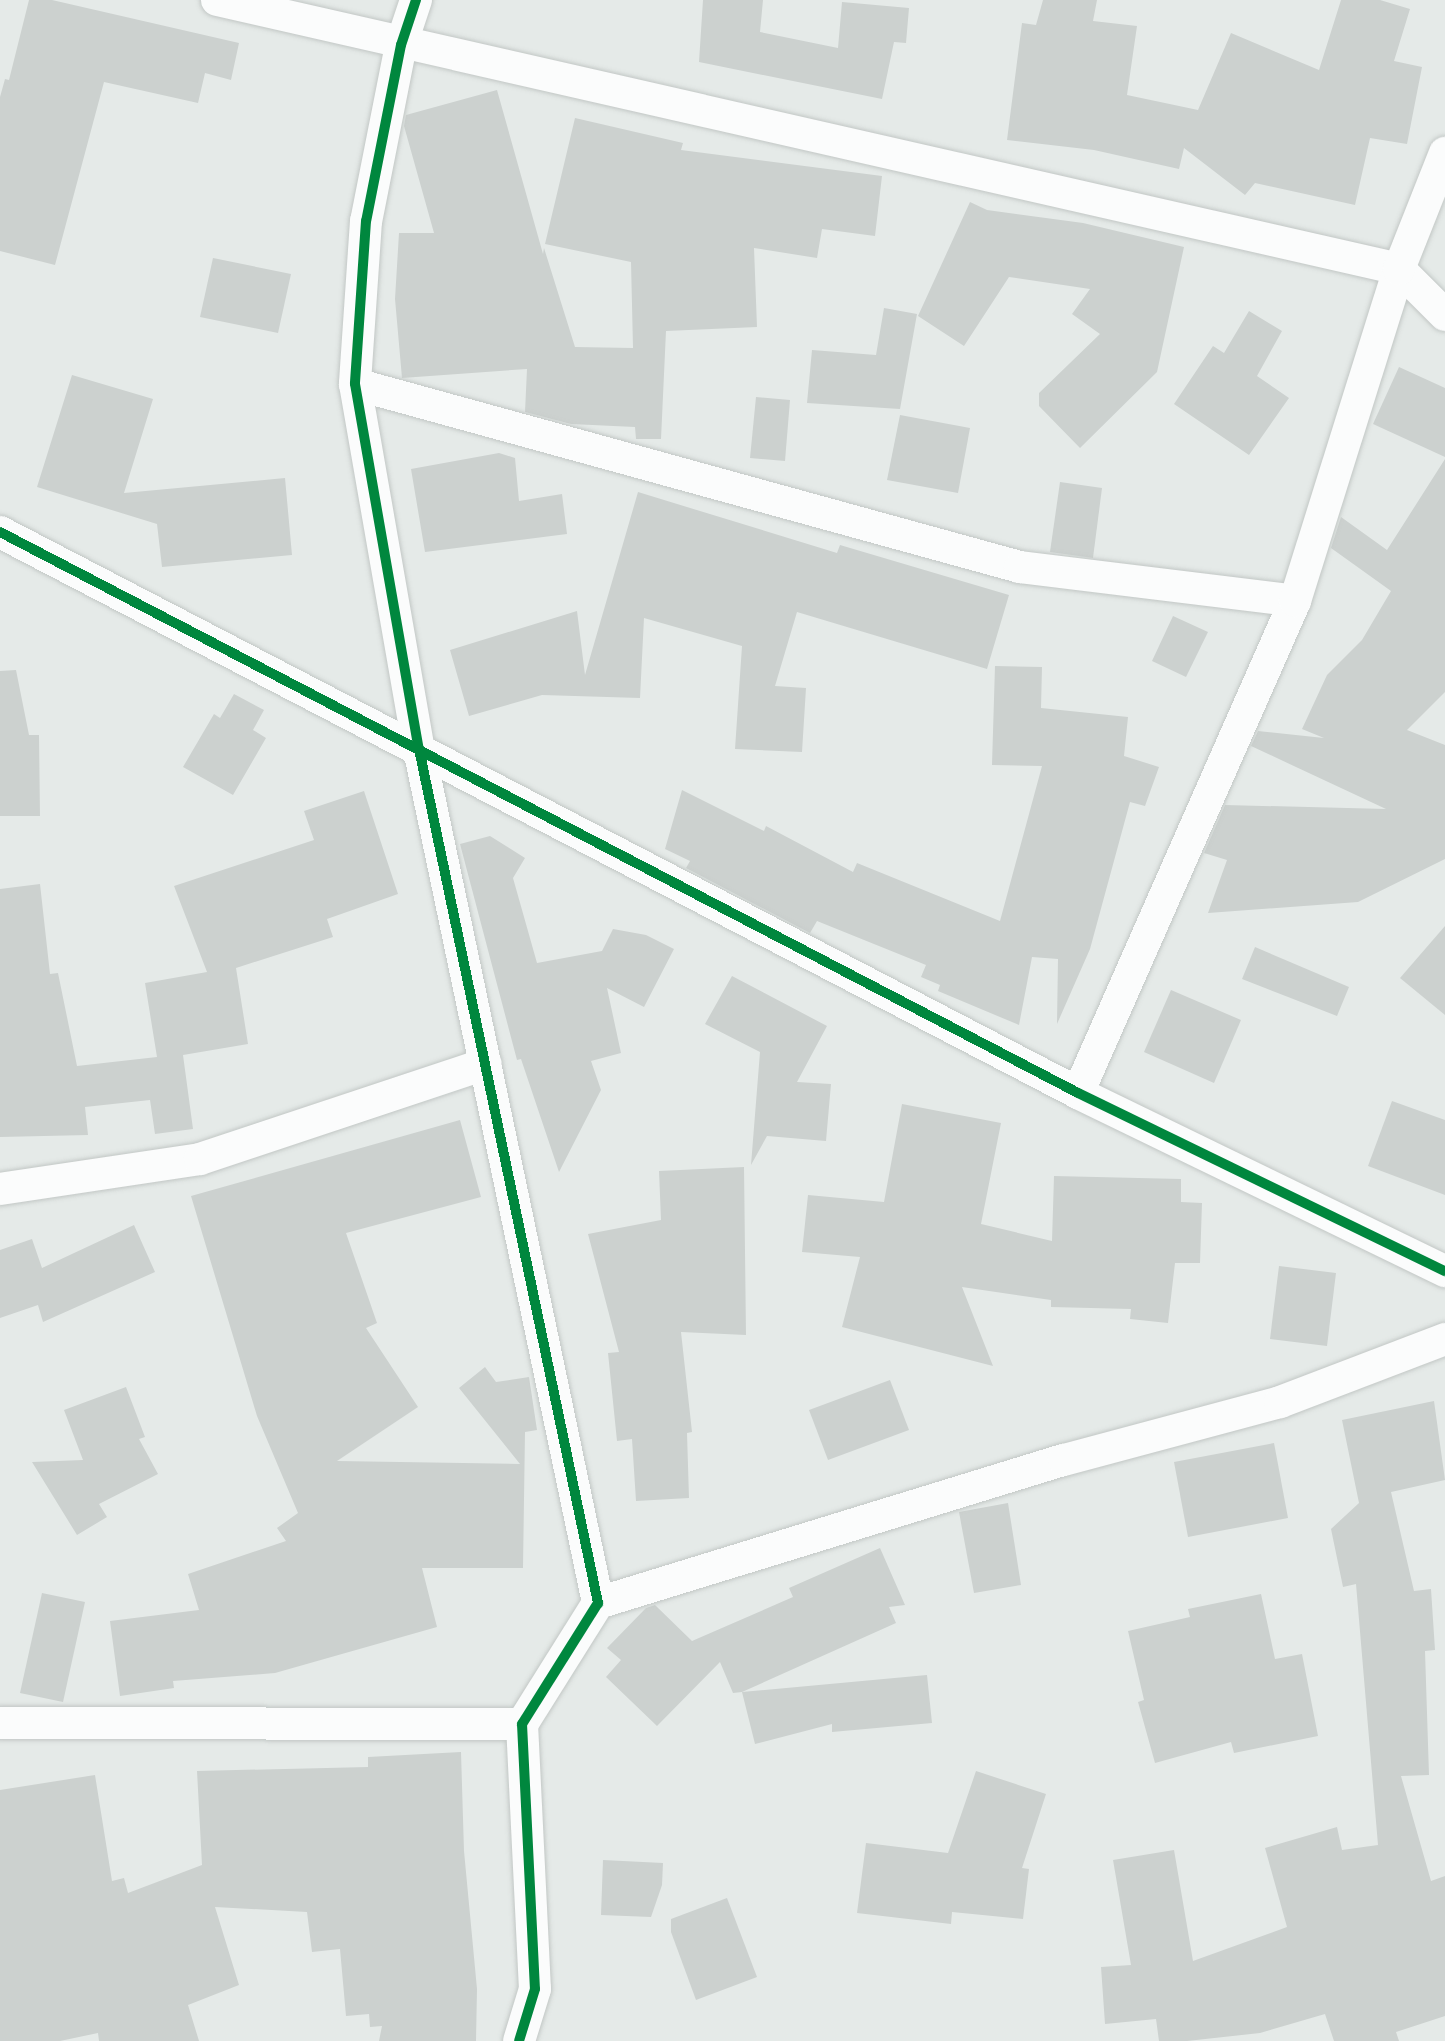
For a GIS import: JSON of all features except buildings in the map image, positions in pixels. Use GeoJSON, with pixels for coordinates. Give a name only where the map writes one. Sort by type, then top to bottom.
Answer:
{"type":"FeatureCollection","features":[{"type":"Feature","properties":{"kind":"street"},"geometry":{"type":"LineString","coordinates":[[217,0],[401,45],[1399,269],[1445,315]]}},
{"type":"Feature","properties":{"kind":"street"},"geometry":{"type":"LineString","coordinates":[[416,0],[401,45],[366,221],[355,384],[419,749],[598,1603]]}},
{"type":"Feature","properties":{"kind":"street"},"geometry":{"type":"LineString","coordinates":[[1078,1093],[1295,601],[1399,269],[1445,153]]}},
{"type":"Feature","properties":{"kind":"street"},"geometry":{"type":"LineString","coordinates":[[355,384],[1020,567],[1295,601]]}},
{"type":"Feature","properties":{"kind":"street"},"geometry":{"type":"LineString","coordinates":[[0,532],[1078,1093],[1445,1271]]}},
{"type":"Feature","properties":{"kind":"street"},"geometry":{"type":"LineString","coordinates":[[0,1189],[201,1159],[486,1064]]}},
{"type":"Feature","properties":{"kind":"street"},"geometry":{"type":"LineString","coordinates":[[519,2041],[535,1989],[522,1724],[598,1603],[1064,1460],[1280,1402],[1445,1339]]}},
{"type":"Feature","properties":{"kind":"street"},"geometry":{"type":"LineString","coordinates":[[0,1723],[522,1724]]}},
{"type":"Feature","properties":{"kind":"cycle path"},"geometry":{"type":"LineString","coordinates":[[416,0],[401,45],[366,221],[355,384],[419,749],[598,1603],[522,1724],[535,1989],[519,2041]]}},
{"type":"Feature","properties":{"kind":"cycle path"},"geometry":{"type":"LineString","coordinates":[[0,532],[1078,1093],[1445,1271]]}}]}
